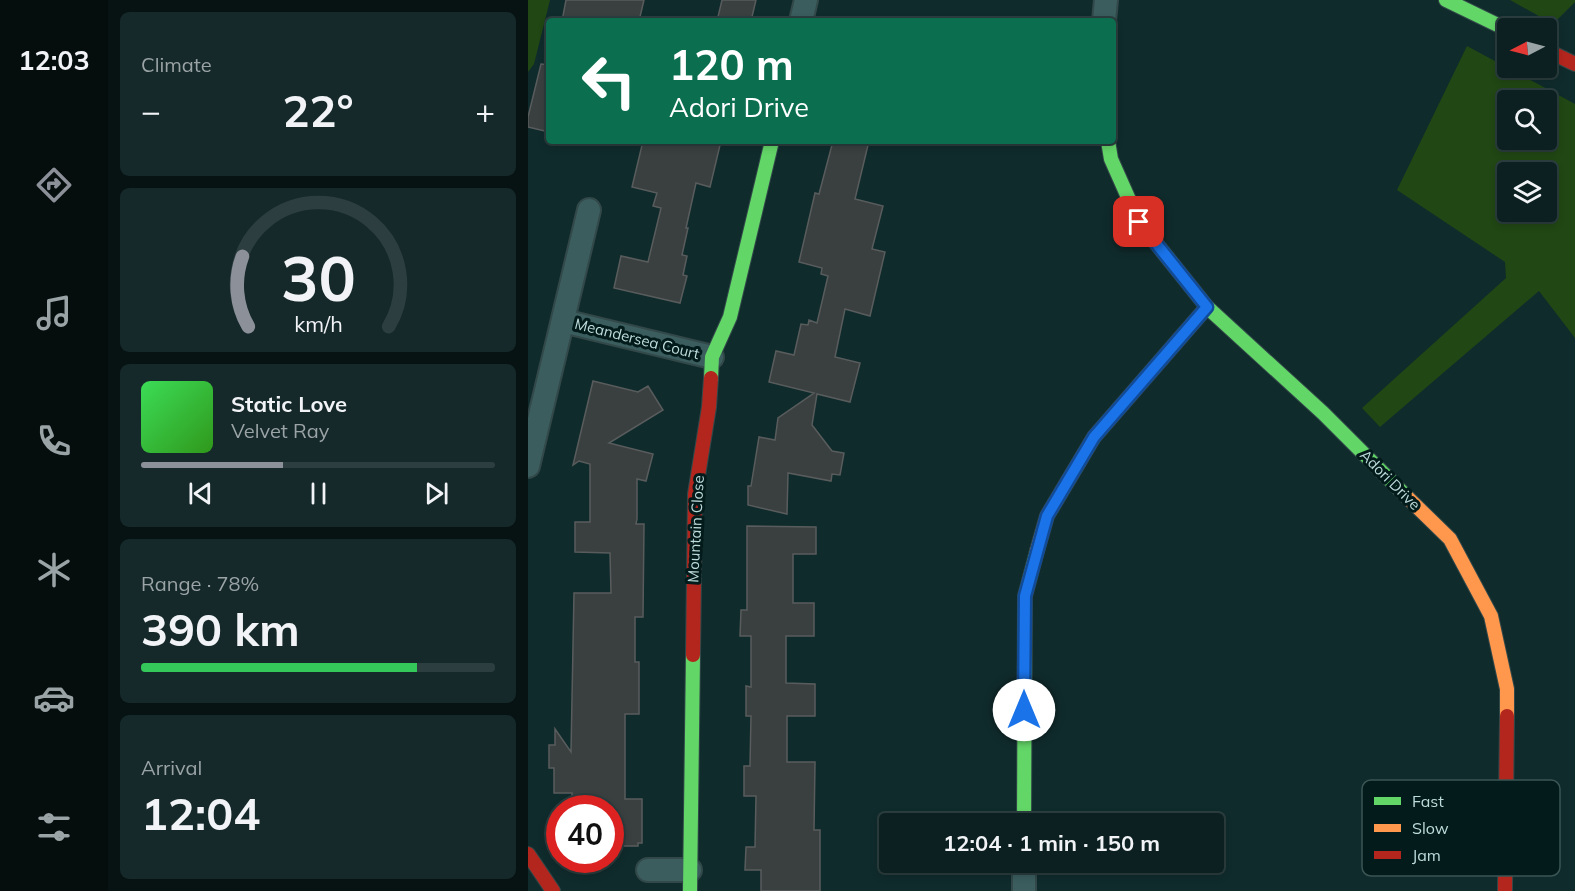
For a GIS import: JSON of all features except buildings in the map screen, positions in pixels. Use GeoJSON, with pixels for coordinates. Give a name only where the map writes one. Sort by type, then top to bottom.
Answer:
{"type":"FeatureCollection","features":[{"type":"Feature","properties":{"kind":"street"},"geometry":{"type":"LineString","coordinates":[[802,18],[806,0]]}},
{"type":"Feature","properties":{"kind":"street"},"geometry":{"type":"LineString","coordinates":[[1104,18],[1106,0]]}},
{"type":"Feature","properties":{"kind":"street"},"geometry":{"type":"LineString","coordinates":[[1446,0],[1497,25]]}},
{"type":"Feature","properties":{"kind":"street"},"geometry":{"type":"LineString","coordinates":[[1557,55],[1575,64]]}},
{"type":"Feature","properties":{"kind":"street","name":"Mountain Close"},"geometry":{"type":"LineString","coordinates":[[690,880],[695,495],[709,407],[712,357],[729,317],[771,144]]}},
{"type":"Feature","properties":{"kind":"street","name":"Adori Drive"},"geometry":{"type":"LineString","coordinates":[[1108,144],[1111,159],[1139,222],[1207,307],[1323,413],[1450,539],[1491,616],[1506,689],[1506,780]]}},
{"type":"Feature","properties":{"kind":"street","name":"Meandersea Court"},"geometry":{"type":"LineString","coordinates":[[528,466],[590,210]]}},
{"type":"Feature","properties":{"kind":"street"},"geometry":{"type":"LineString","coordinates":[[1024,813],[1025,596],[1047,516],[1094,437],[1207,307]]}},
{"type":"Feature","properties":{"kind":"street","name":"Meandersea Court"},"geometry":{"type":"LineString","coordinates":[[563,321],[712,357]]}},
{"type":"Feature","properties":{"kind":"street"},"geometry":{"type":"LineString","coordinates":[[528,854],[553,891]]}},
{"type":"Feature","properties":{"kind":"street"},"geometry":{"type":"LineString","coordinates":[[648,870],[690,880]]}},
{"type":"Feature","properties":{"kind":"street"},"geometry":{"type":"LineString","coordinates":[[1024,873],[1024,891]]}},
{"type":"Feature","properties":{"kind":"street","name":"Adori Drive"},"geometry":{"type":"LineString","coordinates":[[1505,876],[1505,891]]}},
{"type":"Feature","properties":{"kind":"green space"},"geometry":{"type":"Polygon","coordinates":[[[528,0],[550,0],[534,64],[528,72],[528,0]]]}},
{"type":"Feature","properties":{"kind":"green space"},"geometry":{"type":"Polygon","coordinates":[[[1510,0],[1575,0],[1557,20],[1557,18],[1542,18],[1510,0]]]}},
{"type":"Feature","properties":{"kind":"green space"},"geometry":{"type":"Polygon","coordinates":[[[1467,46],[1497,62],[1497,78],[1527,78],[1549,90],[1497,90],[1497,150],[1557,150],[1557,94],[1575,104],[1575,338],[1539,291],[1380,427],[1362,408],[1506,278],[1505,262],[1397,190],[1467,46]]]}},
{"type":"Feature","properties":{"kind":"traffic: fast"},"geometry":{"type":"LineString","coordinates":[[1446,0],[1497,25]]}},
{"type":"Feature","properties":{"kind":"traffic: fast"},"geometry":{"type":"LineString","coordinates":[[711,378],[712,357],[730,317],[771,144]]}},
{"type":"Feature","properties":{"kind":"traffic: fast"},"geometry":{"type":"LineString","coordinates":[[1108,144],[1111,159],[1139,222],[1207,307],[1323,413],[1407,497]]}},
{"type":"Feature","properties":{"kind":"traffic: fast"},"geometry":{"type":"LineString","coordinates":[[1024,813],[1025,596],[1037,551]]}},
{"type":"Feature","properties":{"kind":"traffic: fast"},"geometry":{"type":"LineString","coordinates":[[690,891],[693,655]]}},
{"type":"Feature","properties":{"kind":"traffic: slow"},"geometry":{"type":"LineString","coordinates":[[1037,551],[1047,516],[1094,437],[1207,307]]}},
{"type":"Feature","properties":{"kind":"traffic: slow"},"geometry":{"type":"LineString","coordinates":[[1407,497],[1450,539],[1491,616],[1507,689],[1507,716]]}},
{"type":"Feature","properties":{"kind":"traffic: jam"},"geometry":{"type":"LineString","coordinates":[[1557,55],[1575,64]]}},
{"type":"Feature","properties":{"kind":"traffic: jam"},"geometry":{"type":"LineString","coordinates":[[693,655],[695,494],[709,407],[711,378]]}},
{"type":"Feature","properties":{"kind":"traffic: jam"},"geometry":{"type":"LineString","coordinates":[[1506,780],[1507,716]]}},
{"type":"Feature","properties":{"kind":"traffic: jam"},"geometry":{"type":"LineString","coordinates":[[528,854],[553,891]]}},
{"type":"Feature","properties":{"kind":"traffic: jam"},"geometry":{"type":"LineString","coordinates":[[1505,876],[1505,891]]}},
{"type":"Feature","properties":{"kind":"route"},"geometry":{"type":"LineString","coordinates":[[1024,710],[1025,596],[1047,516],[1094,437],[1207,307],[1139,222]]}}]}
